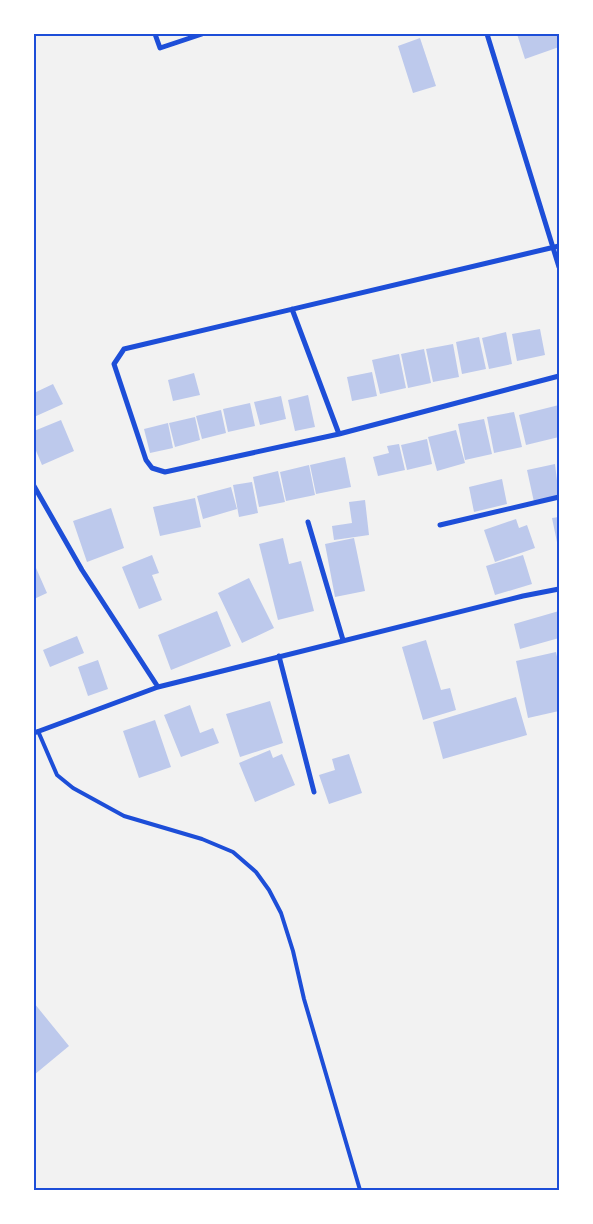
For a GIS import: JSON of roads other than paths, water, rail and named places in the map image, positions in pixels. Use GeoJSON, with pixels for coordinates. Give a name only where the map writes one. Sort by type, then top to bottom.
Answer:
{"type":"FeatureCollection","features":[{"type":"Feature","properties":{"kind":"street"},"geometry":{"type":"LineString","coordinates":[[155,34],[160,48],[202,34]]}},
{"type":"Feature","properties":{"kind":"street"},"geometry":{"type":"LineString","coordinates":[[487,34],[559,267]]}},
{"type":"Feature","properties":{"kind":"street"},"geometry":{"type":"LineString","coordinates":[[559,246],[124,349],[114,364],[146,460],[152,468],[165,472],[339,434],[559,376]]}},
{"type":"Feature","properties":{"kind":"street"},"geometry":{"type":"LineString","coordinates":[[292,309],[339,434]]}},
{"type":"Feature","properties":{"kind":"street"},"geometry":{"type":"LineString","coordinates":[[34,486],[82,570],[158,686]]}},
{"type":"Feature","properties":{"kind":"street"},"geometry":{"type":"LineString","coordinates":[[440,525],[559,496]]}},
{"type":"Feature","properties":{"kind":"street"},"geometry":{"type":"LineString","coordinates":[[308,522],[343,640]]}},
{"type":"Feature","properties":{"kind":"street"},"geometry":{"type":"LineString","coordinates":[[36,732],[158,686],[559,589]]}},
{"type":"Feature","properties":{"kind":"street"},"geometry":{"type":"LineString","coordinates":[[279,656],[314,792]]}},
{"type":"Feature","properties":{"kind":"lane"},"geometry":{"type":"LineString","coordinates":[[36,732],[57,775],[73,788],[124,816],[202,839],[233,852],[256,872],[269,890],[281,913],[294,951],[304,999],[360,1190]]}}]}
